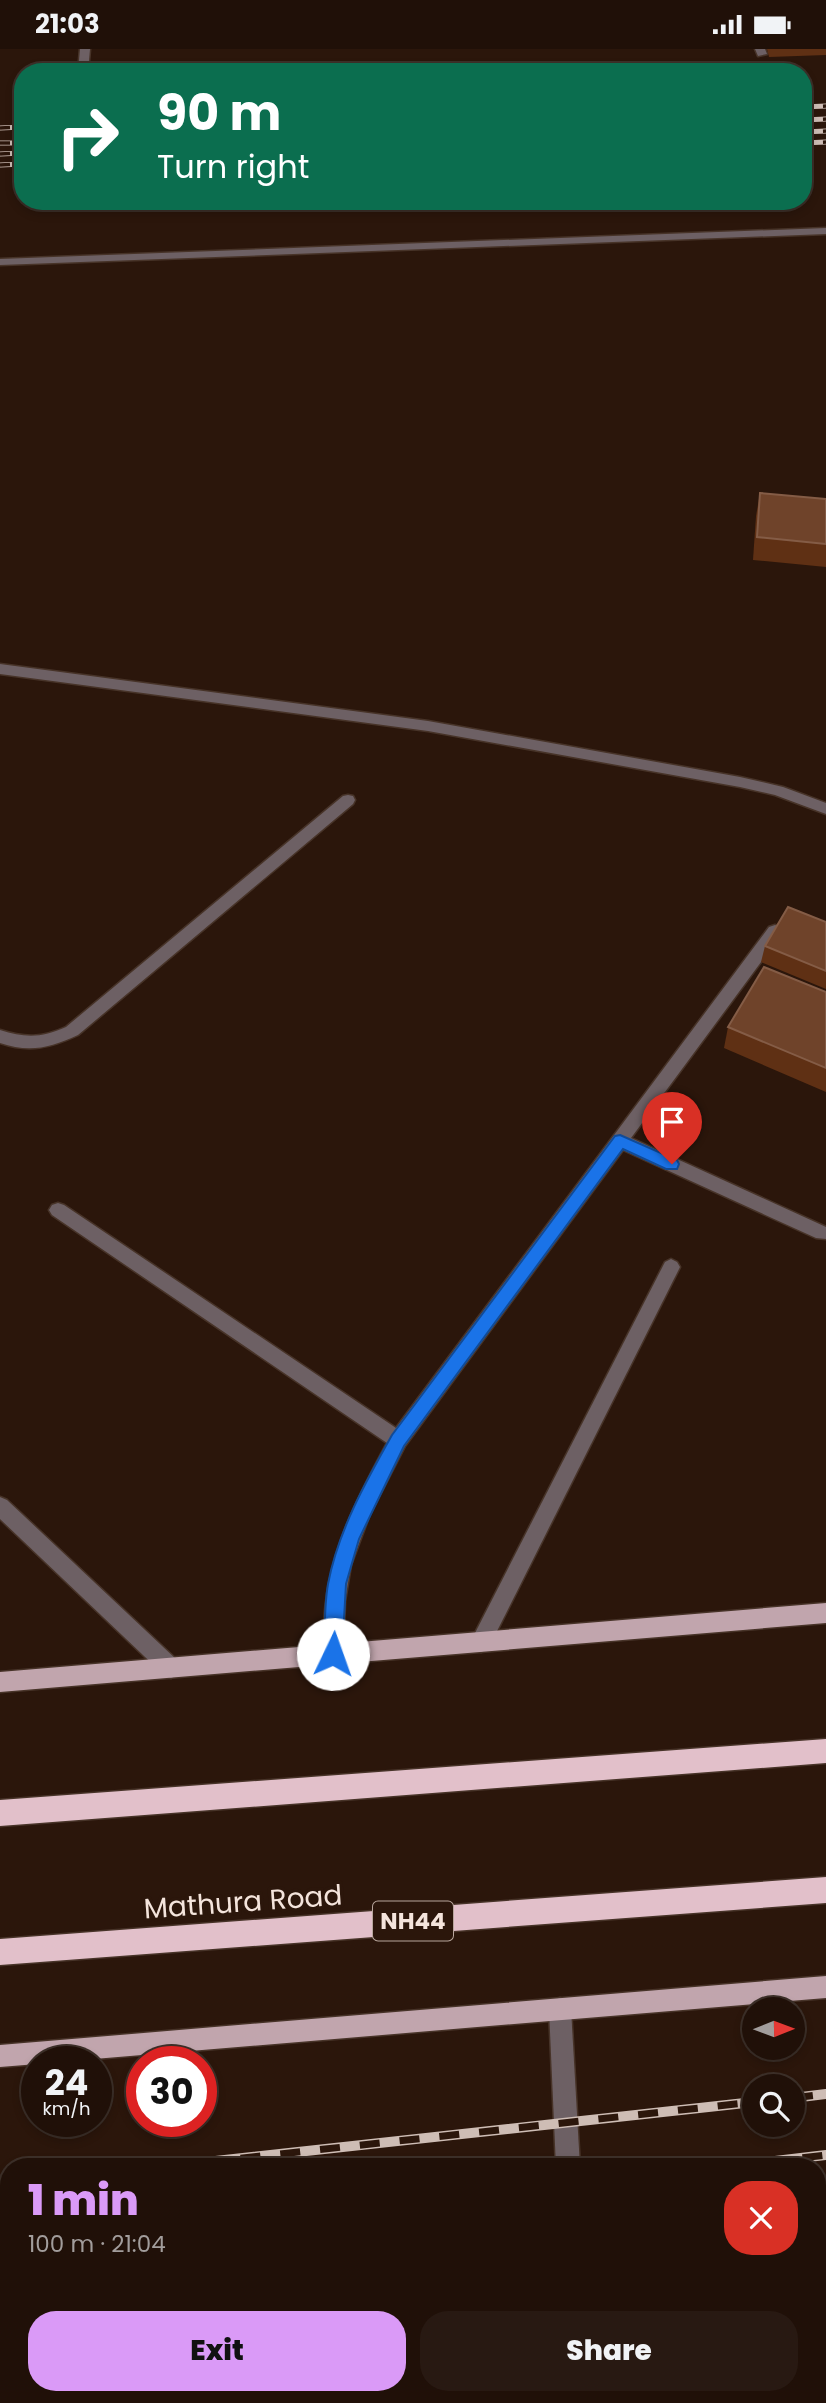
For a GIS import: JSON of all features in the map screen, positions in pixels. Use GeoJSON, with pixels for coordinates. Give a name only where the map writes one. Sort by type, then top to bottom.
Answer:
{"type":"FeatureCollection","features":[{"type":"Feature","properties":{"kind":"highway"},"geometry":{"type":"LineString","coordinates":[[0,1813],[826,1751]]}},
{"type":"Feature","properties":{"kind":"highway","name":"Mathura Road"},"geometry":{"type":"LineString","coordinates":[[0,1952],[826,1890]]}},
{"type":"Feature","properties":{"kind":"main road"},"geometry":{"type":"LineString","coordinates":[[0,1682],[826,1613]]}},
{"type":"Feature","properties":{"kind":"main road"},"geometry":{"type":"LineString","coordinates":[[0,2056],[826,1987]]}},
{"type":"Feature","properties":{"kind":"street"},"geometry":{"type":"LineString","coordinates":[[0,262],[826,231]]}},
{"type":"Feature","properties":{"kind":"street"},"geometry":{"type":"LineString","coordinates":[[0,669],[428,726],[740,782],[778,791],[826,809]]}},
{"type":"Feature","properties":{"kind":"street"},"geometry":{"type":"LineString","coordinates":[[0,1037],[20,1044],[45,1044],[72,1031],[348,800]]}},
{"type":"Feature","properties":{"kind":"street"},"geometry":{"type":"LineString","coordinates":[[333,1654],[337,1584],[350,1539],[374,1484],[398,1440],[775,931]]}},
{"type":"Feature","properties":{"kind":"street"},"geometry":{"type":"LineString","coordinates":[[620,1141],[822,1233]]}},
{"type":"Feature","properties":{"kind":"street"},"geometry":{"type":"LineString","coordinates":[[58,1210],[398,1440]]}},
{"type":"Feature","properties":{"kind":"street"},"geometry":{"type":"LineString","coordinates":[[481,1642],[671,1267]]}},
{"type":"Feature","properties":{"kind":"street"},"geometry":{"type":"LineString","coordinates":[[0,1506],[171,1668]]}},
{"type":"Feature","properties":{"kind":"street"},"geometry":{"type":"LineString","coordinates":[[561,2009],[568,2158]]}},
{"type":"Feature","properties":{"kind":"building"},"geometry":{"type":"Polygon","coordinates":[[[760,493],[826,499],[826,544],[757,537],[760,493]]]}},
{"type":"Feature","properties":{"kind":"building"},"geometry":{"type":"Polygon","coordinates":[[[788,907],[826,922],[826,971],[765,946],[788,907]]]}},
{"type":"Feature","properties":{"kind":"building"},"geometry":{"type":"Polygon","coordinates":[[[764,967],[826,992],[826,1068],[728,1027],[764,967]]]}},
{"type":"Feature","properties":{"kind":"railway"},"geometry":{"type":"LineString","coordinates":[[812,107],[826,106]]}},
{"type":"Feature","properties":{"kind":"railway"},"geometry":{"type":"LineString","coordinates":[[812,120],[826,119]]}},
{"type":"Feature","properties":{"kind":"railway"},"geometry":{"type":"LineString","coordinates":[[0,128],[14,127]]}},
{"type":"Feature","properties":{"kind":"railway"},"geometry":{"type":"LineString","coordinates":[[812,132],[826,131]]}},
{"type":"Feature","properties":{"kind":"railway"},"geometry":{"type":"LineString","coordinates":[[812,143],[826,142]]}},
{"type":"Feature","properties":{"kind":"railway"},"geometry":{"type":"LineString","coordinates":[[0,143],[14,143]]}},
{"type":"Feature","properties":{"kind":"railway"},"geometry":{"type":"LineString","coordinates":[[0,154],[14,153]]}},
{"type":"Feature","properties":{"kind":"railway"},"geometry":{"type":"LineString","coordinates":[[0,165],[14,164]]}},
{"type":"Feature","properties":{"kind":"railway"},"geometry":{"type":"LineString","coordinates":[[805,2097],[826,2094]]}},
{"type":"Feature","properties":{"kind":"railway"},"geometry":{"type":"LineString","coordinates":[[243,2158],[742,2103]]}},
{"type":"Feature","properties":{"kind":"railway"},"geometry":{"type":"LineString","coordinates":[[800,2158],[826,2155]]}},
{"type":"Feature","properties":{"kind":"route"},"geometry":{"type":"LineString","coordinates":[[333,1654],[337,1584],[350,1539],[374,1484],[398,1440],[620,1141],[672,1164]]}}]}
